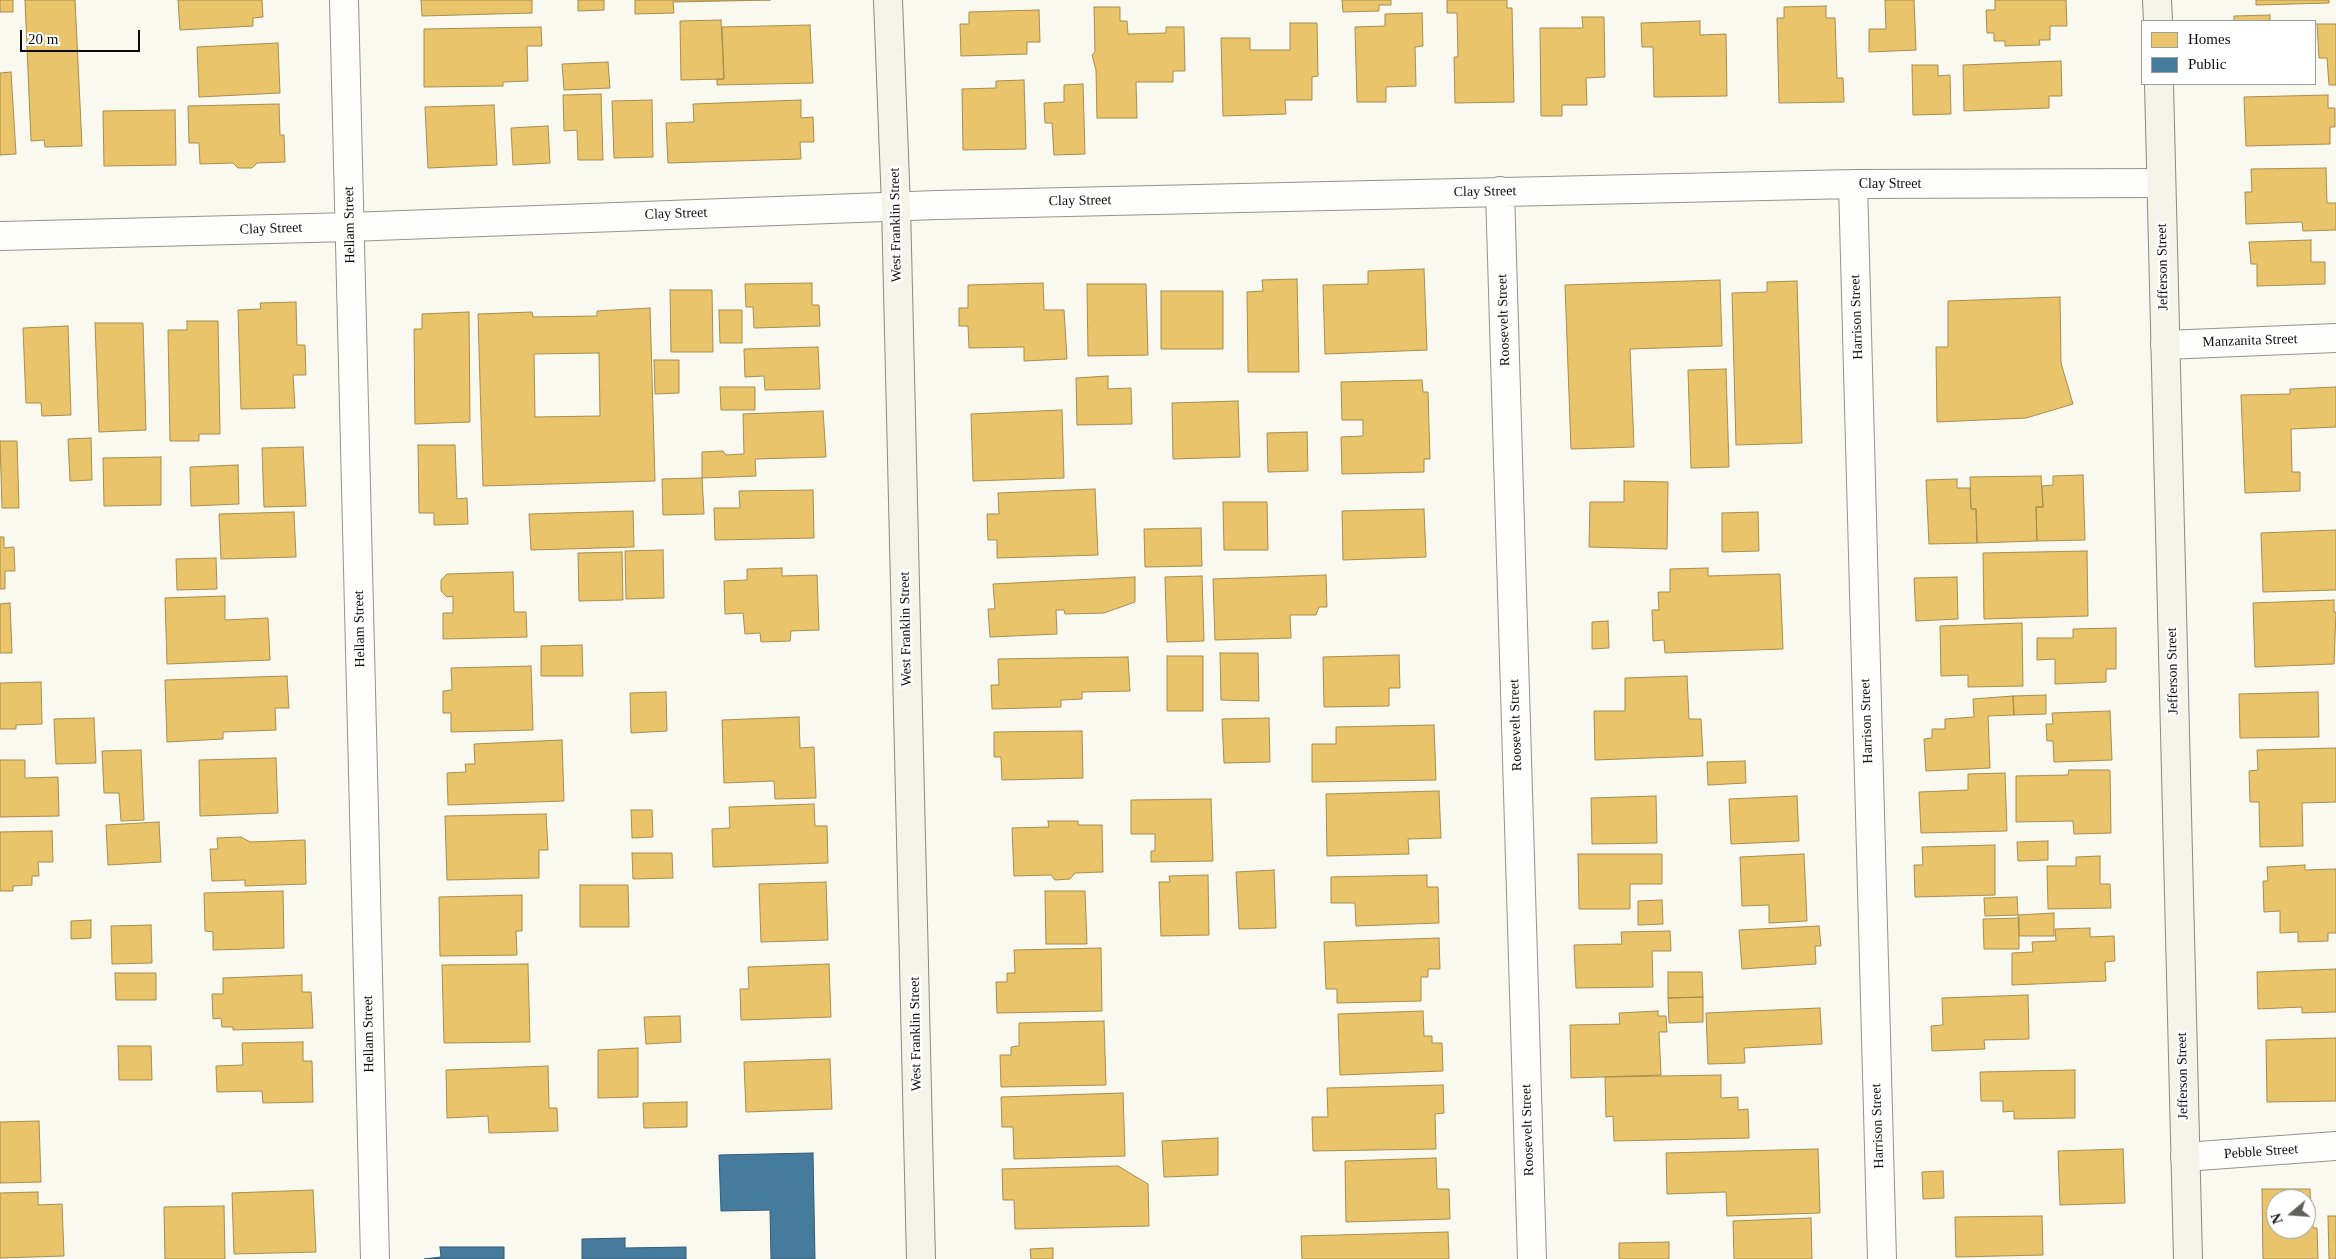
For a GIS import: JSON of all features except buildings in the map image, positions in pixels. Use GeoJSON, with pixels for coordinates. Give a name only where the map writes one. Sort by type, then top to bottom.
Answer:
{"type":"FeatureCollection","features":[{"type":"Feature","properties":{"kind":"street","name":"Hellam Street"},"geometry":{"type":"LineString","coordinates":[[344,0],[375,1259]]}},
{"type":"Feature","properties":{"kind":"street","name":"West Franklin Street"},"geometry":{"type":"LineString","coordinates":[[888,0],[896,206],[921,1259]]}},
{"type":"Feature","properties":{"kind":"street"},"geometry":{"type":"LineString","coordinates":[[2157,0],[2158,20]]}},
{"type":"Feature","properties":{"kind":"street","name":"Jefferson Street"},"geometry":{"type":"LineString","coordinates":[[2159,85],[2188,1259]]}},
{"type":"Feature","properties":{"kind":"street","name":"Clay Street"},"geometry":{"type":"LineString","coordinates":[[0,236],[350,227],[896,206],[1500,191],[1853,184],[2161,183]]}},
{"type":"Feature","properties":{"kind":"street","name":"Harrison Street"},"geometry":{"type":"LineString","coordinates":[[1853,184],[1882,1259]]}},
{"type":"Feature","properties":{"kind":"street","name":"Roosevelt Street"},"geometry":{"type":"LineString","coordinates":[[1500,191],[1532,1259]]}},
{"type":"Feature","properties":{"kind":"street","name":"Manzanita Street"},"geometry":{"type":"LineString","coordinates":[[2165,345],[2336,338]]}},
{"type":"Feature","properties":{"kind":"street","name":"Pebble Street"},"geometry":{"type":"LineString","coordinates":[[2185,1157],[2336,1146]]}}]}
